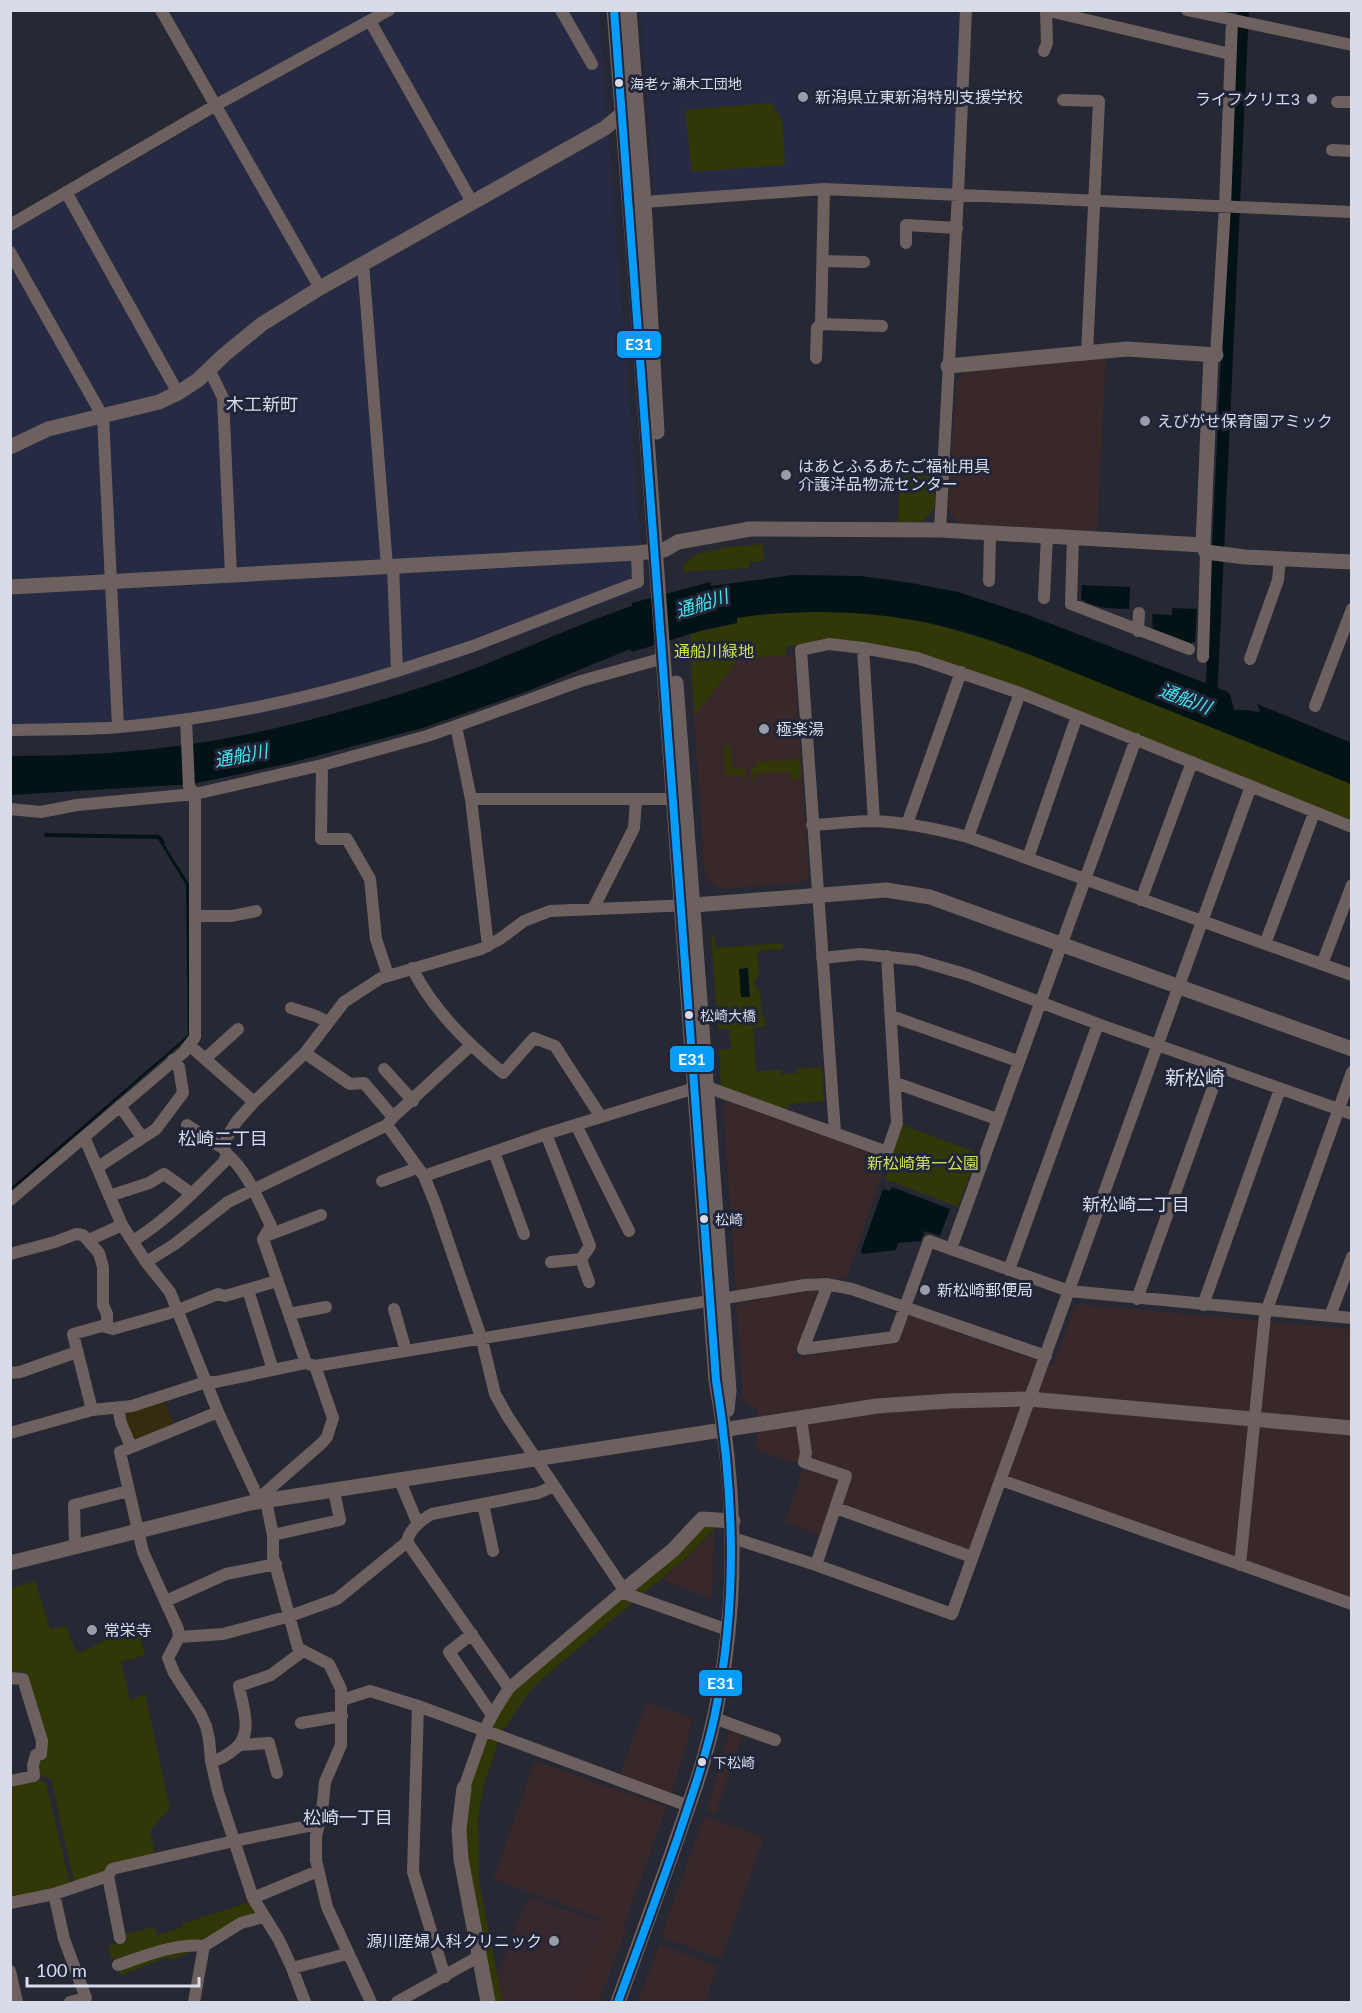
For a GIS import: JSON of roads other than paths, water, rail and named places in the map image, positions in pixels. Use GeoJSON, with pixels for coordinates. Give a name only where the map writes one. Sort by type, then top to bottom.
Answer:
{"type":"FeatureCollection","features":[{"type":"Feature","properties":{"kind":"street"},"geometry":{"type":"LineString","coordinates":[[161,10],[320,288]]}},
{"type":"Feature","properties":{"kind":"street"},"geometry":{"type":"LineString","coordinates":[[10,225],[216,105],[388,10]]}},
{"type":"Feature","properties":{"kind":"street"},"geometry":{"type":"LineString","coordinates":[[561,10],[592,64]]}},
{"type":"Feature","properties":{"kind":"street"},"geometry":{"type":"LineString","coordinates":[[614,10],[661,559]]}},
{"type":"Feature","properties":{"kind":"street"},"geometry":{"type":"LineString","coordinates":[[629,10],[644,202],[674,799],[688,905]]}},
{"type":"Feature","properties":{"kind":"street"},"geometry":{"type":"LineString","coordinates":[[940,530],[957,228],[966,10]]}},
{"type":"Feature","properties":{"kind":"street"},"geometry":{"type":"LineString","coordinates":[[1187,10],[1352,45]]}},
{"type":"Feature","properties":{"kind":"street"},"geometry":{"type":"LineString","coordinates":[[1253,24],[1256,10]]}},
{"type":"Feature","properties":{"kind":"street"},"geometry":{"type":"LineString","coordinates":[[1044,51],[1047,43],[1046,11],[1226,53]]}},
{"type":"Feature","properties":{"kind":"street"},"geometry":{"type":"LineString","coordinates":[[370,21],[472,202]]}},
{"type":"Feature","properties":{"kind":"street"},"geometry":{"type":"LineString","coordinates":[[1203,657],[1213,355],[1225,206],[1235,21]]}},
{"type":"Feature","properties":{"kind":"street"},"geometry":{"type":"LineString","coordinates":[[1063,100],[1099,101],[1087,353]]}},
{"type":"Feature","properties":{"kind":"street"},"geometry":{"type":"LineString","coordinates":[[1336,102],[1352,102]]}},
{"type":"Feature","properties":{"kind":"street"},"geometry":{"type":"LineString","coordinates":[[10,447],[48,429],[159,402],[178,393],[198,380],[262,324],[363,263],[605,129],[623,114]]}},
{"type":"Feature","properties":{"kind":"street"},"geometry":{"type":"LineString","coordinates":[[1332,150],[1352,151]]}},
{"type":"Feature","properties":{"kind":"street"},"geometry":{"type":"LineString","coordinates":[[644,202],[824,189],[1352,212]]}},
{"type":"Feature","properties":{"kind":"street"},"geometry":{"type":"LineString","coordinates":[[816,358],[817,328],[821,324],[824,189]]}},
{"type":"Feature","properties":{"kind":"street"},"geometry":{"type":"LineString","coordinates":[[66,192],[178,393]]}},
{"type":"Feature","properties":{"kind":"street"},"geometry":{"type":"LineString","coordinates":[[906,243],[906,225],[957,228]]}},
{"type":"Feature","properties":{"kind":"street"},"geometry":{"type":"LineString","coordinates":[[10,252],[103,417],[118,727]]}},
{"type":"Feature","properties":{"kind":"street"},"geometry":{"type":"LineString","coordinates":[[822,261],[864,262]]}},
{"type":"Feature","properties":{"kind":"street"},"geometry":{"type":"LineString","coordinates":[[363,263],[397,671]]}},
{"type":"Feature","properties":{"kind":"street"},"geometry":{"type":"LineString","coordinates":[[821,324],[882,326]]}},
{"type":"Feature","properties":{"kind":"street"},"geometry":{"type":"LineString","coordinates":[[948,366],[1127,349],[1213,355]]}},
{"type":"Feature","properties":{"kind":"street"},"geometry":{"type":"LineString","coordinates":[[209,369],[223,398],[231,575]]}},
{"type":"Feature","properties":{"kind":"street"},"geometry":{"type":"LineString","coordinates":[[661,559],[678,542],[750,529],[940,530],[1073,537],[1206,550],[1245,557],[1352,562]]}},
{"type":"Feature","properties":{"kind":"street"},"geometry":{"type":"LineString","coordinates":[[989,581],[990,533]]}},
{"type":"Feature","properties":{"kind":"street"},"geometry":{"type":"LineString","coordinates":[[1044,598],[1047,536]]}},
{"type":"Feature","properties":{"kind":"street"},"geometry":{"type":"LineString","coordinates":[[1073,537],[1071,604],[1189,649]]}},
{"type":"Feature","properties":{"kind":"street"},"geometry":{"type":"LineString","coordinates":[[10,587],[637,553],[661,559]]}},
{"type":"Feature","properties":{"kind":"street"},"geometry":{"type":"LineString","coordinates":[[10,730],[118,727],[186,718],[325,692],[473,646],[638,582],[637,553]]}},
{"type":"Feature","properties":{"kind":"street"},"geometry":{"type":"LineString","coordinates":[[1250,659],[1278,580],[1280,558]]}},
{"type":"Feature","properties":{"kind":"street"},"geometry":{"type":"LineString","coordinates":[[1315,706],[1352,609]]}},
{"type":"Feature","properties":{"kind":"street"},"geometry":{"type":"LineString","coordinates":[[1138,630],[1139,613]]}},
{"type":"Feature","properties":{"kind":"street"},"geometry":{"type":"LineString","coordinates":[[836,1133],[801,650],[829,644],[863,648],[917,658],[961,672],[1020,693],[1352,827]]}},
{"type":"Feature","properties":{"kind":"street"},"geometry":{"type":"LineString","coordinates":[[863,648],[874,821]]}},
{"type":"Feature","properties":{"kind":"street"},"geometry":{"type":"LineString","coordinates":[[10,809],[41,812],[77,805],[192,791],[322,765],[418,739],[581,681],[666,654]]}},
{"type":"Feature","properties":{"kind":"street"},"geometry":{"type":"LineString","coordinates":[[618,2002],[689,1806],[714,1718],[728,1630],[733,1538],[726,1431],[716,1380],[717,1301],[688,905],[666,654]]}},
{"type":"Feature","properties":{"kind":"street"},"geometry":{"type":"LineString","coordinates":[[907,824],[961,672]]}},
{"type":"Feature","properties":{"kind":"street"},"geometry":{"type":"LineString","coordinates":[[968,837],[1020,693]]}},
{"type":"Feature","properties":{"kind":"street"},"geometry":{"type":"LineString","coordinates":[[1028,858],[1077,716]]}},
{"type":"Feature","properties":{"kind":"street"},"geometry":{"type":"LineString","coordinates":[[12,1196],[184,1052],[195,1037],[192,791],[186,718]]}},
{"type":"Feature","properties":{"kind":"street"},"geometry":{"type":"LineString","coordinates":[[456,726],[471,799],[488,946]]}},
{"type":"Feature","properties":{"kind":"street"},"geometry":{"type":"LineString","coordinates":[[951,1249],[1136,739]]}},
{"type":"Feature","properties":{"kind":"street"},"geometry":{"type":"LineString","coordinates":[[1141,900],[1192,762]]}},
{"type":"Feature","properties":{"kind":"street"},"geometry":{"type":"LineString","coordinates":[[322,765],[321,839],[346,839],[370,879],[376,939],[388,975]]}},
{"type":"Feature","properties":{"kind":"street"},"geometry":{"type":"LineString","coordinates":[[733,1538],[816,1564],[952,1614],[1251,786]]}},
{"type":"Feature","properties":{"kind":"street"},"geometry":{"type":"LineString","coordinates":[[471,799],[674,799]]}},
{"type":"Feature","properties":{"kind":"street"},"geometry":{"type":"LineString","coordinates":[[592,909],[634,828],[636,799]]}},
{"type":"Feature","properties":{"kind":"street"},"geometry":{"type":"LineString","coordinates":[[1265,944],[1314,813]]}},
{"type":"Feature","properties":{"kind":"street"},"geometry":{"type":"LineString","coordinates":[[812,825],[874,821],[931,827],[968,837],[1352,975]]}},
{"type":"Feature","properties":{"kind":"street"},"geometry":{"type":"LineString","coordinates":[[1322,964],[1352,885]]}},
{"type":"Feature","properties":{"kind":"street"},"geometry":{"type":"LineString","coordinates":[[133,1241],[156,1226],[224,1162],[227,1137],[237,1121],[305,1053],[344,1002],[363,988],[388,975],[488,946],[535,916],[550,911],[688,905],[886,890],[930,897],[1352,1049]]}},
{"type":"Feature","properties":{"kind":"street"},"geometry":{"type":"LineString","coordinates":[[195,916],[232,916],[256,911]]}},
{"type":"Feature","properties":{"kind":"street"},"geometry":{"type":"LineString","coordinates":[[822,958],[861,954],[887,956],[917,960],[958,972],[1158,1046],[1352,1114]]}},
{"type":"Feature","properties":{"kind":"street"},"geometry":{"type":"LineString","coordinates":[[382,1181],[494,1152],[546,1134],[701,1088],[887,1152],[897,1122],[887,956]]}},
{"type":"Feature","properties":{"kind":"street"},"geometry":{"type":"LineString","coordinates":[[412,968],[435,1005],[470,1046],[503,1073],[534,1038],[555,1046],[601,1118]]}},
{"type":"Feature","properties":{"kind":"street"},"geometry":{"type":"LineString","coordinates":[[291,1008],[328,1022]]}},
{"type":"Feature","properties":{"kind":"street"},"geometry":{"type":"LineString","coordinates":[[891,1016],[1018,1061]]}},
{"type":"Feature","properties":{"kind":"street"},"geometry":{"type":"LineString","coordinates":[[1009,1270],[1098,1024]]}},
{"type":"Feature","properties":{"kind":"street"},"geometry":{"type":"LineString","coordinates":[[206,1058],[238,1029]]}},
{"type":"Feature","properties":{"kind":"street"},"geometry":{"type":"LineString","coordinates":[[189,1045],[254,1102]]}},
{"type":"Feature","properties":{"kind":"street"},"geometry":{"type":"LineString","coordinates":[[146,1262],[175,1244],[228,1202],[390,1121],[470,1046]]}},
{"type":"Feature","properties":{"kind":"street"},"geometry":{"type":"LineString","coordinates":[[305,1053],[350,1084],[364,1083],[390,1121],[435,1203],[482,1340],[495,1394],[622,1591],[728,1630]]}},
{"type":"Feature","properties":{"kind":"street"},"geometry":{"type":"LineString","coordinates":[[98,1167],[156,1129],[183,1093],[179,1067],[173,1060]]}},
{"type":"Feature","properties":{"kind":"street"},"geometry":{"type":"LineString","coordinates":[[1137,1299],[1221,1068]]}},
{"type":"Feature","properties":{"kind":"street"},"geometry":{"type":"LineString","coordinates":[[384,1070],[413,1101]]}},
{"type":"Feature","properties":{"kind":"street"},"geometry":{"type":"LineString","coordinates":[[1240,1565],[1266,1311],[1352,1072]]}},
{"type":"Feature","properties":{"kind":"street"},"geometry":{"type":"LineString","coordinates":[[896,1083],[997,1119]]}},
{"type":"Feature","properties":{"kind":"street"},"geometry":{"type":"LineString","coordinates":[[1203,1305],[1280,1089]]}},
{"type":"Feature","properties":{"kind":"street"},"geometry":{"type":"LineString","coordinates":[[120,1106],[142,1137]]}},
{"type":"Feature","properties":{"kind":"street"},"geometry":{"type":"LineString","coordinates":[[187,1125],[235,1161],[271,1226],[263,1239],[289,1314],[333,1418],[327,1437],[266,1492],[263,1502]]}},
{"type":"Feature","properties":{"kind":"street"},"geometry":{"type":"LineString","coordinates":[[576,1125],[629,1231]]}},
{"type":"Feature","properties":{"kind":"street"},"geometry":{"type":"LineString","coordinates":[[546,1134],[591,1246],[581,1259],[551,1262]]}},
{"type":"Feature","properties":{"kind":"street"},"geometry":{"type":"LineString","coordinates":[[84,1137],[123,1226],[146,1262],[170,1292],[218,1412],[263,1502],[273,1535],[273,1557],[298,1648],[330,1664],[341,1689],[341,1745],[325,1782],[316,1842],[318,1871],[327,1907],[371,2002]]}},
{"type":"Feature","properties":{"kind":"street"},"geometry":{"type":"LineString","coordinates":[[494,1152],[524,1234]]}},
{"type":"Feature","properties":{"kind":"street"},"geometry":{"type":"LineString","coordinates":[[109,1196],[149,1183],[164,1174],[192,1194]]}},
{"type":"Feature","properties":{"kind":"street"},"geometry":{"type":"LineString","coordinates":[[266,1236],[321,1215]]}},
{"type":"Feature","properties":{"kind":"street"},"geometry":{"type":"LineString","coordinates":[[89,1240],[123,1226]]}},
{"type":"Feature","properties":{"kind":"street"},"geometry":{"type":"LineString","coordinates":[[10,1254],[76,1234],[83,1235],[99,1253],[103,1267],[103,1305],[107,1314],[107,1326]]}},
{"type":"Feature","properties":{"kind":"street"},"geometry":{"type":"LineString","coordinates":[[828,1284],[803,1349],[894,1337],[929,1241],[1069,1291],[1352,1318]]}},
{"type":"Feature","properties":{"kind":"street"},"geometry":{"type":"LineString","coordinates":[[1330,1316],[1352,1257]]}},
{"type":"Feature","properties":{"kind":"street"},"geometry":{"type":"LineString","coordinates":[[581,1259],[589,1282]]}},
{"type":"Feature","properties":{"kind":"street"},"geometry":{"type":"LineString","coordinates":[[92,1410],[73,1334],[107,1326],[113,1329],[178,1310],[218,1294],[225,1296],[277,1281]]}},
{"type":"Feature","properties":{"kind":"street"},"geometry":{"type":"LineString","coordinates":[[10,1433],[92,1410],[132,1406],[206,1382],[311,1364],[482,1340],[805,1285],[828,1284],[852,1288],[1046,1356]]}},
{"type":"Feature","properties":{"kind":"street"},"geometry":{"type":"LineString","coordinates":[[248,1290],[273,1371]]}},
{"type":"Feature","properties":{"kind":"street"},"geometry":{"type":"LineString","coordinates":[[289,1314],[326,1307]]}},
{"type":"Feature","properties":{"kind":"street"},"geometry":{"type":"LineString","coordinates":[[394,1309],[406,1352]]}},
{"type":"Feature","properties":{"kind":"street"},"geometry":{"type":"LineString","coordinates":[[10,1373],[20,1372],[77,1352]]}},
{"type":"Feature","properties":{"kind":"street"},"geometry":{"type":"LineString","coordinates":[[10,1563],[137,1530],[263,1502],[852,1410],[908,1404],[1029,1399],[1352,1428]]}},
{"type":"Feature","properties":{"kind":"street"},"geometry":{"type":"LineString","coordinates":[[118,1408],[121,1424],[131,1447]]}},
{"type":"Feature","properties":{"kind":"street"},"geometry":{"type":"LineString","coordinates":[[218,1412],[120,1452],[143,1552],[178,1629],[179,1637],[168,1658],[174,1673],[206,1726],[218,1792],[253,1898],[279,1940],[305,2002]]}},
{"type":"Feature","properties":{"kind":"street"},"geometry":{"type":"LineString","coordinates":[[801,1419],[807,1453],[804,1462],[846,1476],[816,1564]]}},
{"type":"Feature","properties":{"kind":"street"},"geometry":{"type":"LineString","coordinates":[[1000,1480],[1352,1604]]}},
{"type":"Feature","properties":{"kind":"street"},"geometry":{"type":"LineString","coordinates":[[400,1481],[418,1524]]}},
{"type":"Feature","properties":{"kind":"street"},"geometry":{"type":"LineString","coordinates":[[179,1637],[223,1634],[290,1616],[337,1599],[407,1542],[408,1536],[418,1524],[432,1514],[538,1493],[554,1486]]}},
{"type":"Feature","properties":{"kind":"street"},"geometry":{"type":"LineString","coordinates":[[75,1546],[74,1506],[128,1491]]}},
{"type":"Feature","properties":{"kind":"street"},"geometry":{"type":"LineString","coordinates":[[273,1535],[340,1520],[334,1491]]}},
{"type":"Feature","properties":{"kind":"street"},"geometry":{"type":"LineString","coordinates":[[483,1504],[493,1551]]}},
{"type":"Feature","properties":{"kind":"street"},"geometry":{"type":"LineString","coordinates":[[836,1508],[972,1557]]}},
{"type":"Feature","properties":{"kind":"street"},"geometry":{"type":"LineString","coordinates":[[488,2002],[461,1859],[459,1828],[464,1788],[492,1715],[509,1688],[673,1550],[702,1520],[733,1521]]}},
{"type":"Feature","properties":{"kind":"street"},"geometry":{"type":"LineString","coordinates":[[407,1542],[509,1688]]}},
{"type":"Feature","properties":{"kind":"street"},"geometry":{"type":"LineString","coordinates":[[166,1601],[226,1574],[276,1564]]}},
{"type":"Feature","properties":{"kind":"street"},"geometry":{"type":"LineString","coordinates":[[472,1634],[449,1652],[492,1715]]}},
{"type":"Feature","properties":{"kind":"street"},"geometry":{"type":"LineString","coordinates":[[241,1745],[247,1730],[238,1686],[271,1675],[303,1651]]}},
{"type":"Feature","properties":{"kind":"street"},"geometry":{"type":"LineString","coordinates":[[10,1678],[23,1679],[42,1741],[41,1754],[36,1755],[33,1765],[34,1776],[10,1781]]}},
{"type":"Feature","properties":{"kind":"street"},"geometry":{"type":"LineString","coordinates":[[342,1700],[370,1691],[418,1706],[689,1806]]}},
{"type":"Feature","properties":{"kind":"street"},"geometry":{"type":"LineString","coordinates":[[418,1706],[413,1872],[445,1977]]}},
{"type":"Feature","properties":{"kind":"street"},"geometry":{"type":"LineString","coordinates":[[302,1723],[342,1716]]}},
{"type":"Feature","properties":{"kind":"street"},"geometry":{"type":"LineString","coordinates":[[714,1718],[775,1740]]}},
{"type":"Feature","properties":{"kind":"street"},"geometry":{"type":"LineString","coordinates":[[211,1761],[220,1760],[241,1745],[268,1743],[277,1773]]}},
{"type":"Feature","properties":{"kind":"street"},"geometry":{"type":"LineString","coordinates":[[120,1938],[108,1876],[112,1869],[234,1840],[318,1824]]}},
{"type":"Feature","properties":{"kind":"street"},"geometry":{"type":"LineString","coordinates":[[253,1898],[318,1871]]}},
{"type":"Feature","properties":{"kind":"street"},"geometry":{"type":"LineString","coordinates":[[10,1903],[54,1894],[108,1876]]}},
{"type":"Feature","properties":{"kind":"street"},"geometry":{"type":"LineString","coordinates":[[54,1894],[64,1939],[86,1998],[70,2002]]}},
{"type":"Feature","properties":{"kind":"street"},"geometry":{"type":"LineString","coordinates":[[118,1965],[165,1950],[195,1945],[204,1946],[241,1923],[263,1917]]}},
{"type":"Feature","properties":{"kind":"street"},"geometry":{"type":"LineString","coordinates":[[194,2002],[204,1946]]}},
{"type":"Feature","properties":{"kind":"street"},"geometry":{"type":"LineString","coordinates":[[292,1968],[347,1954]]}},
{"type":"Feature","properties":{"kind":"street"},"geometry":{"type":"LineString","coordinates":[[396,2002],[478,1957]]}},
{"type":"Feature","properties":{"kind":"street"},"geometry":{"type":"LineString","coordinates":[[10,1971],[17,2002]]}},
{"type":"Feature","properties":{"kind":"water","name":"通船川"},"geometry":{"type":"Polygon","coordinates":[[[793,575],[861,576],[911,583],[958,592],[1028,615],[1226,691],[1230,694],[1234,710],[1257,712],[1260,711],[1257,704],[1352,743],[1351,784],[1042,659],[968,633],[896,617],[805,612],[737,618],[737,623],[703,630],[632,652],[630,649],[528,691],[426,727],[286,764],[192,784],[11,795],[11,756],[79,755],[147,750],[256,733],[353,708],[446,679],[632,606],[632,603],[710,582],[711,586],[793,575]]]}},
{"type":"Feature","properties":{"kind":"water"},"geometry":{"type":"Polygon","coordinates":[[[1082,585],[1130,587],[1129,609],[1104,607],[1086,602],[1081,599],[1082,585]]]}},
{"type":"Feature","properties":{"kind":"water"},"geometry":{"type":"Polygon","coordinates":[[[1172,608],[1197,609],[1195,642],[1192,642],[1192,645],[1153,630],[1152,614],[1172,615],[1172,608]]]}},
{"type":"Feature","properties":{"kind":"water"},"geometry":{"type":"Polygon","coordinates":[[[159,841],[162,841],[189,884],[190,1036],[11,1192],[10,1188],[188,1035],[186,885],[159,841]]]}},
{"type":"Feature","properties":{"kind":"water"},"geometry":{"type":"Polygon","coordinates":[[[748,968],[750,997],[741,997],[739,969],[748,968]]]}},
{"type":"Feature","properties":{"kind":"water"},"geometry":{"type":"Polygon","coordinates":[[[892,1187],[950,1209],[940,1236],[925,1231],[921,1241],[898,1243],[896,1250],[862,1254],[861,1251],[883,1189],[890,1191],[892,1187]]]}},
{"type":"Feature","properties":{"kind":"waterway","name":"通船川"},"geometry":{"type":"LineString","coordinates":[[1211,702],[1243,10]]}},
{"type":"Feature","properties":{"kind":"waterway"},"geometry":{"type":"LineString","coordinates":[[46,835],[159,837],[163,843]]}},
{"type":"Feature","properties":{"kind":"place","name":"海老ヶ瀬木工団地"},"geometry":{"type":"Point","coordinates":[619,83]}},
{"type":"Feature","properties":{"kind":"place","name":"新潟県立東新潟特別支援学校"},"geometry":{"type":"Point","coordinates":[803,97]}},
{"type":"Feature","properties":{"kind":"place","name":"ライフクリエ3"},"geometry":{"type":"Point","coordinates":[1312,99]}},
{"type":"Feature","properties":{"kind":"place","name":"えびがせ保育園アミック"},"geometry":{"type":"Point","coordinates":[1145,421]}},
{"type":"Feature","properties":{"kind":"place","name":"はあとふるあたご福祉用具 介護洋品物流センター"},"geometry":{"type":"Point","coordinates":[786,475]}},
{"type":"Feature","properties":{"kind":"place","name":"極楽湯"},"geometry":{"type":"Point","coordinates":[764,729]}},
{"type":"Feature","properties":{"kind":"place","name":"松崎大橋"},"geometry":{"type":"Point","coordinates":[689,1015]}},
{"type":"Feature","properties":{"kind":"place","name":"松崎"},"geometry":{"type":"Point","coordinates":[704,1219]}},
{"type":"Feature","properties":{"kind":"place","name":"新松崎郵便局"},"geometry":{"type":"Point","coordinates":[925,1290]}},
{"type":"Feature","properties":{"kind":"place","name":"常栄寺"},"geometry":{"type":"Point","coordinates":[92,1630]}},
{"type":"Feature","properties":{"kind":"place","name":"下松崎"},"geometry":{"type":"Point","coordinates":[702,1762]}},
{"type":"Feature","properties":{"kind":"place","name":"源川産婦人科クリニック"},"geometry":{"type":"Point","coordinates":[554,1941]}},
{"type":"Feature","properties":{"kind":"district","name":"木工新町"},"geometry":{"type":"Point","coordinates":[262,405]}},
{"type":"Feature","properties":{"kind":"district","name":"新松崎"},"geometry":{"type":"Point","coordinates":[1195,1078]}},
{"type":"Feature","properties":{"kind":"district","name":"松崎二丁目"},"geometry":{"type":"Point","coordinates":[223,1139]}},
{"type":"Feature","properties":{"kind":"district","name":"新松崎二丁目"},"geometry":{"type":"Point","coordinates":[1136,1205]}},
{"type":"Feature","properties":{"kind":"district","name":"松崎一丁目"},"geometry":{"type":"Point","coordinates":[348,1818]}},
{"type":"Feature","properties":{"kind":"park label","name":"通船川緑地"},"geometry":{"type":"Point","coordinates":[714,651]}},
{"type":"Feature","properties":{"kind":"park label","name":"新松崎第一公園"},"geometry":{"type":"Point","coordinates":[923,1163]}}]}
